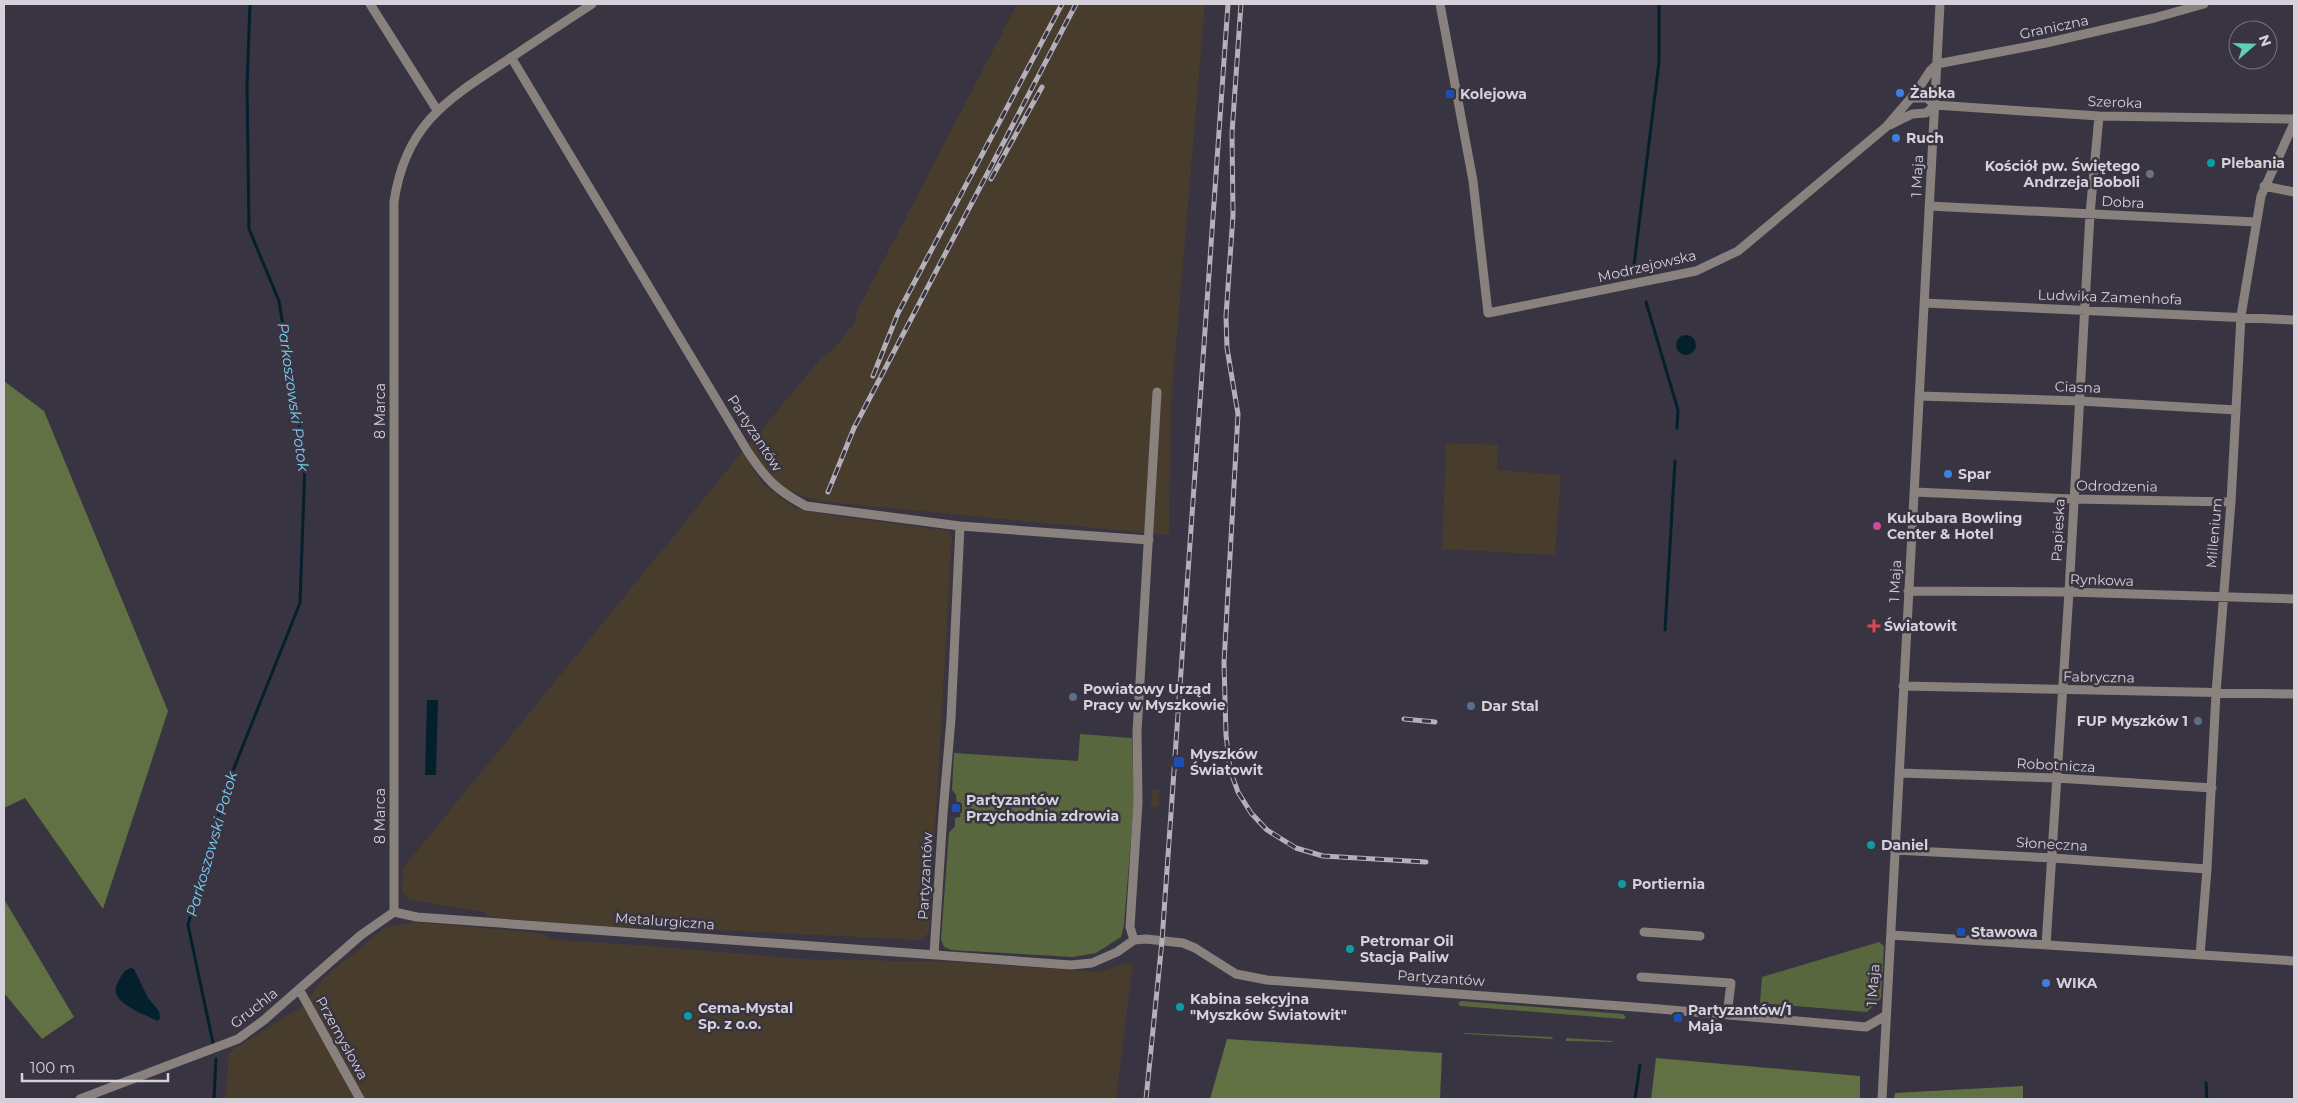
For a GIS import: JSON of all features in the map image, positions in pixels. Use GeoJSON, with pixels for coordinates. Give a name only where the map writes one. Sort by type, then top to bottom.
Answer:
{"type":"FeatureCollection","features":[{"type":"Feature","properties":{"kind":"street"},"geometry":{"type":"LineString","coordinates":[[370,4],[437,110]]}},
{"type":"Feature","properties":{"kind":"street","name":"8 Marca"},"geometry":{"type":"LineString","coordinates":[[394,912],[394,202],[398,178],[407,154],[419,133],[437,110],[459,91],[592,4]]}},
{"type":"Feature","properties":{"kind":"street","name":"Modrzejowska"},"geometry":{"type":"LineString","coordinates":[[1440,4],[1473,181],[1488,313],[1677,275],[1717,263],[1738,251],[1886,127],[1912,98],[1937,64]]}},
{"type":"Feature","properties":{"kind":"street","name":"1 Maja"},"geometry":{"type":"LineString","coordinates":[[1882,1099],[1940,4]]}},
{"type":"Feature","properties":{"kind":"street","name":"Graniczna"},"geometry":{"type":"LineString","coordinates":[[1937,64],[2046,43],[2154,18],[2204,4]]}},
{"type":"Feature","properties":{"kind":"street","name":"Partyzantów"},"geometry":{"type":"LineString","coordinates":[[511,57],[764,477],[786,495],[806,506],[960,526],[951,719],[934,954]]}},
{"type":"Feature","properties":{"kind":"street"},"geometry":{"type":"LineString","coordinates":[[1912,98],[1922,97],[1935,105]]}},
{"type":"Feature","properties":{"kind":"street","name":"Modrzejowska"},"geometry":{"type":"LineString","coordinates":[[1886,127],[1912,114],[1926,113],[1935,105]]}},
{"type":"Feature","properties":{"kind":"street","name":"Szeroka"},"geometry":{"type":"LineString","coordinates":[[1935,105],[2099,116],[2294,119]]}},
{"type":"Feature","properties":{"kind":"street","name":"Papieska"},"geometry":{"type":"LineString","coordinates":[[2046,945],[2053,858],[2090,214],[2099,116]]}},
{"type":"Feature","properties":{"kind":"street","name":"Millenium"},"geometry":{"type":"LineString","coordinates":[[2200,955],[2212,788],[2222,598],[2231,502],[2241,316],[2256,222],[2264,186],[2294,123]]}},
{"type":"Feature","properties":{"kind":"street"},"geometry":{"type":"LineString","coordinates":[[2264,186],[2294,192]]}},
{"type":"Feature","properties":{"kind":"street","name":"Dobra"},"geometry":{"type":"LineString","coordinates":[[1929,206],[2256,222]]}},
{"type":"Feature","properties":{"kind":"street","name":"Ludwika Zamenhofa"},"geometry":{"type":"LineString","coordinates":[[1924,303],[2241,316],[2294,320]]}},
{"type":"Feature","properties":{"kind":"street"},"geometry":{"type":"LineString","coordinates":[[934,954],[1071,965],[1092,963],[1117,952],[1134,940],[1130,927],[1138,802],[1137,732],[1157,392]]}},
{"type":"Feature","properties":{"kind":"street","name":"Ciasna"},"geometry":{"type":"LineString","coordinates":[[1919,396],[2080,401],[2236,410]]}},
{"type":"Feature","properties":{"kind":"street","name":"Odrodzenia"},"geometry":{"type":"LineString","coordinates":[[1914,492],[2073,499],[2231,502]]}},
{"type":"Feature","properties":{"kind":"street"},"geometry":{"type":"LineString","coordinates":[[960,526],[1148,540]]}},
{"type":"Feature","properties":{"kind":"street","name":"Rynkowa"},"geometry":{"type":"LineString","coordinates":[[1908,591],[2069,592],[2294,599]]}},
{"type":"Feature","properties":{"kind":"street","name":"Fabryczna"},"geometry":{"type":"LineString","coordinates":[[1903,686],[2294,694]]}},
{"type":"Feature","properties":{"kind":"street","name":"Robotnicza"},"geometry":{"type":"LineString","coordinates":[[1898,773],[2057,778],[2212,788]]}},
{"type":"Feature","properties":{"kind":"street","name":"Słoneczna"},"geometry":{"type":"LineString","coordinates":[[1894,850],[2207,868]]}},
{"type":"Feature","properties":{"kind":"street","name":"Metalurgiczna"},"geometry":{"type":"LineString","coordinates":[[394,912],[417,917],[934,954]]}},
{"type":"Feature","properties":{"kind":"street","name":"Gruchla"},"geometry":{"type":"LineString","coordinates":[[80,1099],[229,1044],[251,1030],[361,935],[394,912]]}},
{"type":"Feature","properties":{"kind":"street"},"geometry":{"type":"LineString","coordinates":[[1644,932],[1700,936]]}},
{"type":"Feature","properties":{"kind":"street"},"geometry":{"type":"LineString","coordinates":[[1891,935],[2294,961]]}},
{"type":"Feature","properties":{"kind":"street","name":"Partyzantów"},"geometry":{"type":"LineString","coordinates":[[1134,940],[1183,944],[1195,948],[1236,974],[1267,980],[1726,1014],[1866,1027],[1885,1016]]}},
{"type":"Feature","properties":{"kind":"street"},"geometry":{"type":"LineString","coordinates":[[1641,977],[1730,983],[1726,1014]]}},
{"type":"Feature","properties":{"kind":"street","name":"Przemysłowa"},"geometry":{"type":"LineString","coordinates":[[299,989],[360,1099]]}},
{"type":"Feature","properties":{"kind":"shaded area"},"geometry":{"type":"Polygon","coordinates":[[[1017,4],[1205,4],[1171,405],[1169,535],[811,499],[783,488],[760,462],[748,443],[755,438],[821,358],[831,352],[855,322],[856,313],[1017,4]]]}},
{"type":"Feature","properties":{"kind":"shaded area"},"geometry":{"type":"Polygon","coordinates":[[[1446,443],[1498,445],[1497,470],[1561,475],[1555,555],[1442,549],[1446,443]]]}},
{"type":"Feature","properties":{"kind":"shaded area"},"geometry":{"type":"Polygon","coordinates":[[[742,452],[764,485],[795,508],[836,516],[950,531],[952,537],[929,933],[920,940],[639,926],[619,928],[487,917],[485,912],[409,900],[402,892],[403,868],[742,452]]]}},
{"type":"Feature","properties":{"kind":"shaded area"},"geometry":{"type":"Polygon","coordinates":[[[1152,789],[1160,789],[1158,807],[1151,807],[1152,789]]]}},
{"type":"Feature","properties":{"kind":"shaded area"},"geometry":{"type":"Polygon","coordinates":[[[417,922],[539,933],[557,940],[803,959],[958,962],[1097,972],[1133,962],[1116,1099],[225,1099],[229,1052],[303,1006],[325,977],[386,927],[417,922]]]}},
{"type":"Feature","properties":{"kind":"green space"},"geometry":{"type":"Polygon","coordinates":[[[4,381],[44,411],[168,711],[103,909],[25,798],[4,808],[4,381]]]}},
{"type":"Feature","properties":{"kind":"green space"},"geometry":{"type":"Polygon","coordinates":[[[1080,734],[1132,738],[1134,802],[1124,925],[1121,937],[1096,953],[1073,957],[951,950],[944,947],[941,939],[949,833],[955,826],[955,818],[960,817],[960,807],[957,806],[956,795],[952,790],[954,753],[1078,761],[1080,734]]]}},
{"type":"Feature","properties":{"kind":"green space"},"geometry":{"type":"Polygon","coordinates":[[[4,899],[74,1017],[42,1039],[4,993],[4,899]]]}},
{"type":"Feature","properties":{"kind":"green space"},"geometry":{"type":"Polygon","coordinates":[[[1879,942],[1884,946],[1881,998],[1867,1012],[1760,1003],[1762,977],[1879,942]]]}},
{"type":"Feature","properties":{"kind":"green space"},"geometry":{"type":"Polygon","coordinates":[[[1461,1001],[1623,1014],[1626,1017],[1624,1019],[1460,1006],[1458,1003],[1461,1001]]]}},
{"type":"Feature","properties":{"kind":"green space"},"geometry":{"type":"Polygon","coordinates":[[[1465,1034],[1552,1037],[1553,1039],[1465,1034]]]}},
{"type":"Feature","properties":{"kind":"green space"},"geometry":{"type":"Polygon","coordinates":[[[1566,1038],[1612,1041],[1614,1042],[1566,1041],[1566,1038]]]}},
{"type":"Feature","properties":{"kind":"green space"},"geometry":{"type":"Polygon","coordinates":[[[1227,1039],[1442,1053],[1440,1099],[1210,1099],[1227,1039]]]}},
{"type":"Feature","properties":{"kind":"green space"},"geometry":{"type":"Polygon","coordinates":[[[1656,1058],[1860,1076],[1860,1099],[1651,1099],[1656,1058]]]}},
{"type":"Feature","properties":{"kind":"green space"},"geometry":{"type":"Polygon","coordinates":[[[2023,1086],[2023,1099],[1894,1099],[1895,1093],[2023,1086]]]}},
{"type":"Feature","properties":{"kind":"water"},"geometry":{"type":"Polygon","coordinates":[[[1682,335],[1690,335],[1696,341],[1696,349],[1690,355],[1682,355],[1676,349],[1676,341],[1682,335]]]}},
{"type":"Feature","properties":{"kind":"water"},"geometry":{"type":"Polygon","coordinates":[[[427,700],[438,700],[436,775],[425,775],[427,700]]]}},
{"type":"Feature","properties":{"kind":"water"},"geometry":{"type":"Polygon","coordinates":[[[131,968],[134,969],[148,998],[159,1011],[160,1018],[158,1021],[136,1011],[117,996],[118,982],[124,971],[131,968]]]}},
{"type":"Feature","properties":{"kind":"waterway","name":"Parkoszowski Potok"},"geometry":{"type":"LineString","coordinates":[[213,1043],[188,925],[226,788],[300,603],[305,462],[279,301],[249,229],[247,85],[250,4]]}},
{"type":"Feature","properties":{"kind":"waterway"},"geometry":{"type":"LineString","coordinates":[[1633,273],[1659,62],[1659,4]]}},
{"type":"Feature","properties":{"kind":"waterway"},"geometry":{"type":"LineString","coordinates":[[1646,302],[1678,410],[1677,428]]}},
{"type":"Feature","properties":{"kind":"waterway"},"geometry":{"type":"LineString","coordinates":[[1665,630],[1675,461]]}},
{"type":"Feature","properties":{"kind":"waterway","name":"Parkoszowski Potok"},"geometry":{"type":"LineString","coordinates":[[214,1099],[216,1059]]}},
{"type":"Feature","properties":{"kind":"waterway"},"geometry":{"type":"LineString","coordinates":[[1635,1099],[1640,1065]]}},
{"type":"Feature","properties":{"kind":"waterway"},"geometry":{"type":"LineString","coordinates":[[2206,1083],[2207,1099]]}},
{"type":"Feature","properties":{"kind":"railway"},"geometry":{"type":"LineString","coordinates":[[873,376],[898,313],[1062,4]]}},
{"type":"Feature","properties":{"kind":"railway"},"geometry":{"type":"LineString","coordinates":[[828,492],[854,428],[1076,4]]}},
{"type":"Feature","properties":{"kind":"railway"},"geometry":{"type":"LineString","coordinates":[[1146,1099],[1162,941],[1228,4]]}},
{"type":"Feature","properties":{"kind":"railway"},"geometry":{"type":"LineString","coordinates":[[1241,4],[1232,133],[1233,215],[1226,316],[1227,348],[1238,414],[1224,663],[1226,735],[1230,770],[1238,792],[1251,813],[1267,830],[1296,848],[1323,856],[1426,862]]}},
{"type":"Feature","properties":{"kind":"railway"},"geometry":{"type":"LineString","coordinates":[[991,179],[1042,87]]}},
{"type":"Feature","properties":{"kind":"railway"},"geometry":{"type":"LineString","coordinates":[[1404,719],[1435,722]]}},
{"type":"Feature","properties":{"kind":"place","name":"Żabka"},"geometry":{"type":"Point","coordinates":[1900,93]}},
{"type":"Feature","properties":{"kind":"place","name":"Kolejowa"},"geometry":{"type":"Point","coordinates":[1450,94]}},
{"type":"Feature","properties":{"kind":"place","name":"Ruch"},"geometry":{"type":"Point","coordinates":[1896,138]}},
{"type":"Feature","properties":{"kind":"place","name":"Plebania"},"geometry":{"type":"Point","coordinates":[2211,163]}},
{"type":"Feature","properties":{"kind":"place","name":"Kościół pw. Świętego Andrzeja Boboli"},"geometry":{"type":"Point","coordinates":[2150,174]}},
{"type":"Feature","properties":{"kind":"place","name":"Spar"},"geometry":{"type":"Point","coordinates":[1948,474]}},
{"type":"Feature","properties":{"kind":"place","name":"Kukubara Bowling Center & Hotel"},"geometry":{"type":"Point","coordinates":[1877,526]}},
{"type":"Feature","properties":{"kind":"place","name":"Światowit"},"geometry":{"type":"Point","coordinates":[1874,626]}},
{"type":"Feature","properties":{"kind":"place","name":"Powiatowy Urząd Pracy w Myszkowie"},"geometry":{"type":"Point","coordinates":[1073,697]}},
{"type":"Feature","properties":{"kind":"place","name":"Dar Stal"},"geometry":{"type":"Point","coordinates":[1471,706]}},
{"type":"Feature","properties":{"kind":"place","name":"FUP Myszków 1"},"geometry":{"type":"Point","coordinates":[2198,721]}},
{"type":"Feature","properties":{"kind":"place","name":"Myszków Światowit"},"geometry":{"type":"Point","coordinates":[1179,762]}},
{"type":"Feature","properties":{"kind":"place","name":"Partyzantów Przychodnia zdrowia"},"geometry":{"type":"Point","coordinates":[956,808]}},
{"type":"Feature","properties":{"kind":"place","name":"Daniel"},"geometry":{"type":"Point","coordinates":[1871,845]}},
{"type":"Feature","properties":{"kind":"place","name":"Portiernia"},"geometry":{"type":"Point","coordinates":[1622,884]}},
{"type":"Feature","properties":{"kind":"place","name":"Stawowa"},"geometry":{"type":"Point","coordinates":[1961,932]}},
{"type":"Feature","properties":{"kind":"place","name":"Petromar Oil Stacja Paliw"},"geometry":{"type":"Point","coordinates":[1350,949]}},
{"type":"Feature","properties":{"kind":"place","name":"WIKA"},"geometry":{"type":"Point","coordinates":[2046,983]}},
{"type":"Feature","properties":{"kind":"place","name":"Kabina sekcyjna \"Myszków Światowit\""},"geometry":{"type":"Point","coordinates":[1180,1007]}},
{"type":"Feature","properties":{"kind":"place","name":"Cema-Mystal Sp. z o.o."},"geometry":{"type":"Point","coordinates":[688,1016]}},
{"type":"Feature","properties":{"kind":"place","name":"Partyzantów/1 Maja"},"geometry":{"type":"Point","coordinates":[1678,1018]}}]}
